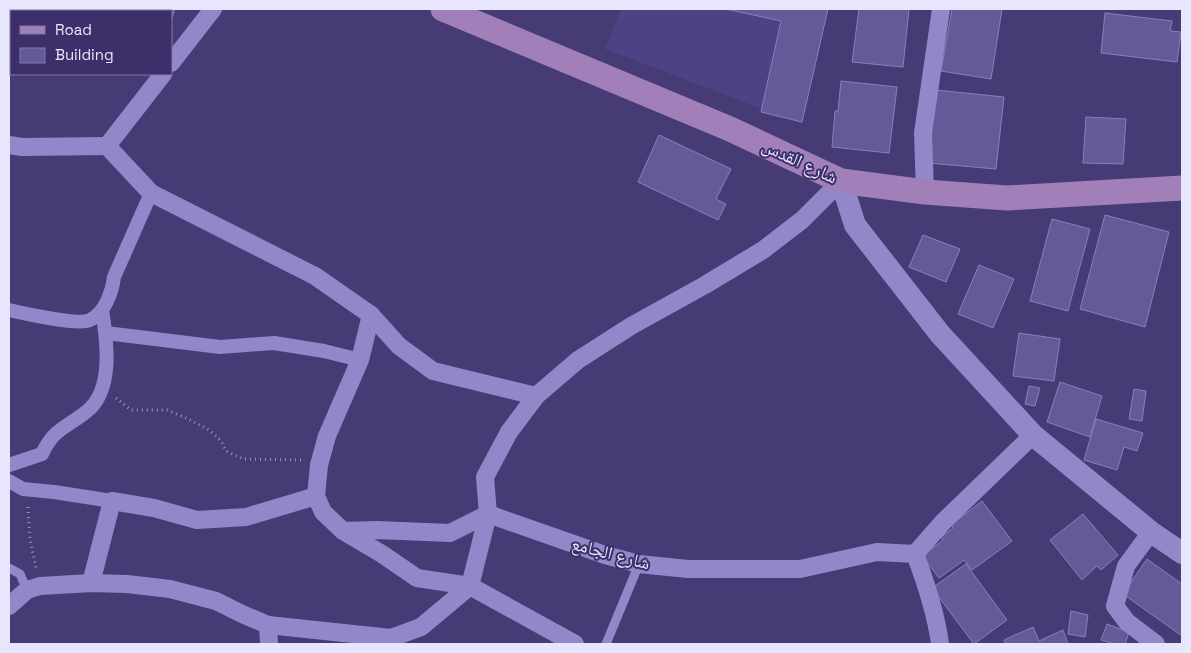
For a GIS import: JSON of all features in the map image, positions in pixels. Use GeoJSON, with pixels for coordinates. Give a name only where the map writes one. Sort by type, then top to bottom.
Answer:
{"type":"FeatureCollection","features":[{"type":"Feature","properties":{"kind":"main road","name":"شارع القدس"},"geometry":{"type":"LineString","coordinates":[[443,9],[730,129],[841,181],[925,192],[1006,198],[1182,188]]}},
{"type":"Feature","properties":{"kind":"street"},"geometry":{"type":"LineString","coordinates":[[172,62],[213,9]]}},
{"type":"Feature","properties":{"kind":"street"},"geometry":{"type":"LineString","coordinates":[[925,192],[923,133],[941,9]]}},
{"type":"Feature","properties":{"kind":"street"},"geometry":{"type":"LineString","coordinates":[[107,146],[162,75]]}},
{"type":"Feature","properties":{"kind":"street"},"geometry":{"type":"LineString","coordinates":[[9,145],[22,147],[107,146],[151,193],[315,276],[371,315],[399,346],[433,371],[536,396]]}},
{"type":"Feature","properties":{"kind":"street"},"geometry":{"type":"LineString","coordinates":[[9,606],[33,588],[91,583],[127,584],[170,589],[216,601],[268,625],[390,638],[421,627],[470,586],[488,514],[485,477],[509,432],[536,396],[578,360],[631,326],[706,285],[763,250],[802,220],[841,181],[855,225],[940,334],[1033,435],[1151,532],[1182,553]]}},
{"type":"Feature","properties":{"kind":"street"},"geometry":{"type":"LineString","coordinates":[[9,310],[76,321],[89,321],[102,310],[112,288],[114,277],[151,193]]}},
{"type":"Feature","properties":{"kind":"street"},"geometry":{"type":"LineString","coordinates":[[9,465],[42,454],[48,440],[59,429],[87,411],[96,402],[104,389],[106,333],[102,310]]}},
{"type":"Feature","properties":{"kind":"street"},"geometry":{"type":"LineString","coordinates":[[371,315],[360,360],[327,436],[319,465],[316,496],[323,512],[343,531],[417,578],[470,586],[575,644]]}},
{"type":"Feature","properties":{"kind":"street"},"geometry":{"type":"LineString","coordinates":[[106,333],[220,347],[274,343],[324,351],[360,360]]}},
{"type":"Feature","properties":{"kind":"street"},"geometry":{"type":"LineString","coordinates":[[940,644],[938,625],[915,554],[943,522],[1033,435]]}},
{"type":"Feature","properties":{"kind":"street"},"geometry":{"type":"LineString","coordinates":[[9,482],[24,489],[154,508],[197,520],[246,517],[316,496]]}},
{"type":"Feature","properties":{"kind":"street"},"geometry":{"type":"LineString","coordinates":[[91,583],[112,501]]}},
{"type":"Feature","properties":{"kind":"street"},"geometry":{"type":"LineString","coordinates":[[343,531],[377,530],[450,533],[488,514]]}},
{"type":"Feature","properties":{"kind":"street","name":"شارع الجامع"},"geometry":{"type":"LineString","coordinates":[[488,514],[605,555],[639,564],[688,569],[800,569],[877,552],[915,554]]}},
{"type":"Feature","properties":{"kind":"street"},"geometry":{"type":"LineString","coordinates":[[1151,532],[1126,566],[1115,606],[1127,622],[1156,644]]}},
{"type":"Feature","properties":{"kind":"street"},"geometry":{"type":"LineString","coordinates":[[268,625],[269,644]]}},
{"type":"Feature","properties":{"kind":"lane"},"geometry":{"type":"LineString","coordinates":[[606,644],[639,564]]}},
{"type":"Feature","properties":{"kind":"lane"},"geometry":{"type":"LineString","coordinates":[[9,568],[20,574],[33,588]]}},
{"type":"Feature","properties":{"kind":"path"},"geometry":{"type":"LineString","coordinates":[[104,389],[131,410],[167,410],[186,418],[209,430],[221,442],[226,451],[243,459],[302,460],[319,465]]}},
{"type":"Feature","properties":{"kind":"path"},"geometry":{"type":"LineString","coordinates":[[24,489],[28,509],[33,588]]}},
{"type":"Feature","properties":{"kind":"shaded area"},"geometry":{"type":"Polygon","coordinates":[[[621,9],[828,9],[802,124],[605,49],[621,9]]]}},
{"type":"Feature","properties":{"kind":"building"},"geometry":{"type":"Polygon","coordinates":[[[175,9],[172,17],[172,10],[56,10],[175,9]]]}},
{"type":"Feature","properties":{"kind":"building"},"geometry":{"type":"Polygon","coordinates":[[[726,9],[828,9],[802,122],[761,112],[781,21],[726,9]]]}},
{"type":"Feature","properties":{"kind":"building"},"geometry":{"type":"Polygon","coordinates":[[[859,9],[909,9],[903,67],[852,62],[859,9]]]}},
{"type":"Feature","properties":{"kind":"building"},"geometry":{"type":"Polygon","coordinates":[[[952,9],[1002,9],[991,79],[941,71],[952,9]]]}},
{"type":"Feature","properties":{"kind":"building"},"geometry":{"type":"Polygon","coordinates":[[[1105,13],[1172,21],[1170,31],[1181,32],[1177,62],[1101,53],[1105,13]]]}},
{"type":"Feature","properties":{"kind":"building"},"geometry":{"type":"Polygon","coordinates":[[[841,81],[897,87],[889,153],[832,147],[835,111],[838,111],[841,81]]]}},
{"type":"Feature","properties":{"kind":"building"},"geometry":{"type":"Polygon","coordinates":[[[936,90],[1004,97],[996,169],[928,163],[936,90]]]}},
{"type":"Feature","properties":{"kind":"building"},"geometry":{"type":"Polygon","coordinates":[[[1086,117],[1126,119],[1123,164],[1083,163],[1086,117]]]}},
{"type":"Feature","properties":{"kind":"building"},"geometry":{"type":"Polygon","coordinates":[[[659,135],[731,169],[716,199],[726,204],[718,220],[638,182],[659,135]]]}},
{"type":"Feature","properties":{"kind":"building"},"geometry":{"type":"Polygon","coordinates":[[[1105,215],[1169,232],[1145,327],[1080,309],[1105,215]]]}},
{"type":"Feature","properties":{"kind":"building"},"geometry":{"type":"Polygon","coordinates":[[[1052,219],[1090,229],[1068,311],[1030,301],[1052,219]]]}},
{"type":"Feature","properties":{"kind":"building"},"geometry":{"type":"Polygon","coordinates":[[[923,235],[960,249],[946,282],[909,267],[923,235]]]}},
{"type":"Feature","properties":{"kind":"building"},"geometry":{"type":"Polygon","coordinates":[[[979,265],[1014,279],[993,328],[958,314],[979,265]]]}},
{"type":"Feature","properties":{"kind":"building"},"geometry":{"type":"Polygon","coordinates":[[[1019,333],[1060,339],[1054,381],[1013,376],[1019,333]]]}},
{"type":"Feature","properties":{"kind":"building"},"geometry":{"type":"Polygon","coordinates":[[[1060,382],[1102,396],[1090,437],[1047,422],[1060,382]]]}},
{"type":"Feature","properties":{"kind":"building"},"geometry":{"type":"Polygon","coordinates":[[[1029,386],[1040,388],[1035,406],[1025,404],[1029,386]]]}},
{"type":"Feature","properties":{"kind":"building"},"geometry":{"type":"Polygon","coordinates":[[[1134,389],[1146,391],[1142,421],[1129,419],[1134,389]]]}},
{"type":"Feature","properties":{"kind":"building"},"geometry":{"type":"Polygon","coordinates":[[[1096,419],[1143,433],[1137,451],[1124,447],[1117,470],[1084,460],[1096,419]]]}},
{"type":"Feature","properties":{"kind":"building"},"geometry":{"type":"Polygon","coordinates":[[[982,501],[1012,541],[972,570],[964,560],[939,578],[922,556],[943,540],[941,537],[953,528],[951,525],[982,501]]]}},
{"type":"Feature","properties":{"kind":"building"},"geometry":{"type":"Polygon","coordinates":[[[1083,514],[1118,555],[1101,570],[1097,566],[1082,580],[1050,540],[1083,514]]]}},
{"type":"Feature","properties":{"kind":"building"},"geometry":{"type":"Polygon","coordinates":[[[1147,559],[1182,584],[1182,636],[1123,594],[1147,559]]]}},
{"type":"Feature","properties":{"kind":"building"},"geometry":{"type":"Polygon","coordinates":[[[966,564],[1007,620],[974,644],[932,588],[966,564]]]}},
{"type":"Feature","properties":{"kind":"building"},"geometry":{"type":"Polygon","coordinates":[[[1071,611],[1088,615],[1085,637],[1068,634],[1071,611]]]}},
{"type":"Feature","properties":{"kind":"building"},"geometry":{"type":"Polygon","coordinates":[[[1107,624],[1129,632],[1125,644],[1114,644],[1101,640],[1107,624]]]}},
{"type":"Feature","properties":{"kind":"building"},"geometry":{"type":"Polygon","coordinates":[[[1033,627],[1039,641],[1063,630],[1068,644],[1006,644],[1004,640],[1033,627]]]}}]}
